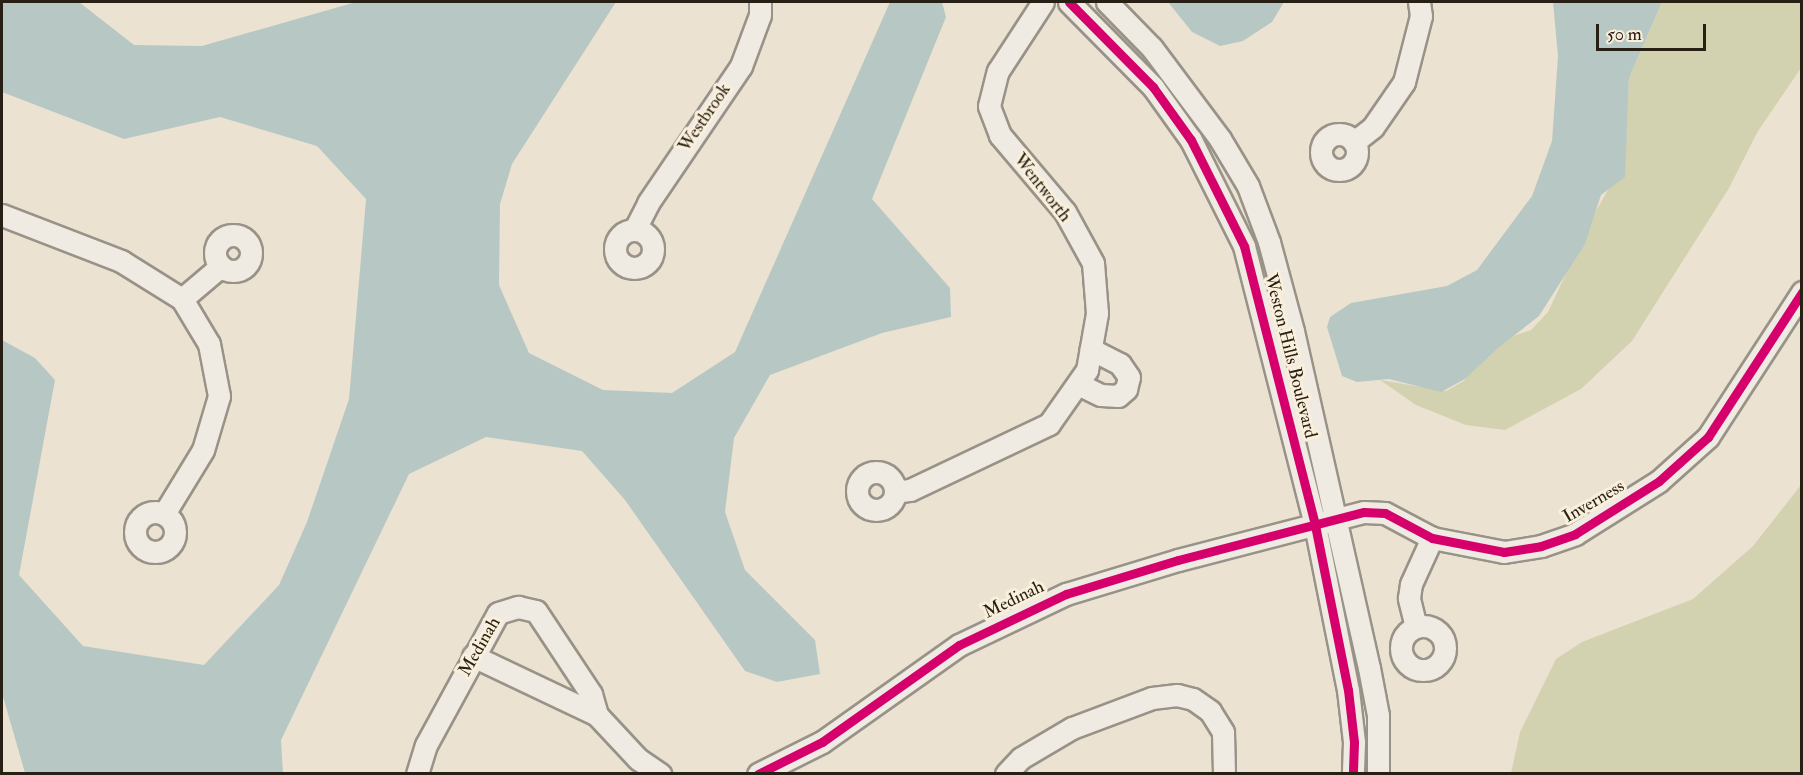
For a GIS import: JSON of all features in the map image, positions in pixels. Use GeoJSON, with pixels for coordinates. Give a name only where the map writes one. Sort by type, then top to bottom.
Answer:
{"type":"FeatureCollection","features":[{"type":"Feature","properties":{"kind":"street","name":"Westbrook"},"geometry":{"type":"LineString","coordinates":[[636,229],[648,203],[741,66],[760,15],[760,2]]}},
{"type":"Feature","properties":{"kind":"street","name":"Wentworth"},"geometry":{"type":"LineString","coordinates":[[895,492],[910,490],[1049,424],[1087,370],[1097,313],[1093,263],[1065,212],[1000,135],[989,106],[998,71],[1043,2]]}},
{"type":"Feature","properties":{"kind":"street","name":"Weston Hills Boulevard"},"geometry":{"type":"LineString","coordinates":[[1069,2],[1153,87],[1191,140],[1216,185],[1247,257],[1315,525],[1348,690],[1354,742],[1353,774]]}},
{"type":"Feature","properties":{"kind":"street","name":"Weston Hills Boulevard"},"geometry":{"type":"LineString","coordinates":[[1107,2],[1188,92],[1248,186],[1269,242],[1293,331],[1338,521],[1378,715],[1378,774]]}},
{"type":"Feature","properties":{"kind":"street"},"geometry":{"type":"LineString","coordinates":[[1354,141],[1373,127],[1404,82],[1421,16],[1419,2]]}},
{"type":"Feature","properties":{"kind":"street"},"geometry":{"type":"LineString","coordinates":[[2,215],[121,261],[182,299],[209,344],[219,396],[203,450],[164,514]]}},
{"type":"Feature","properties":{"kind":"street"},"geometry":{"type":"LineString","coordinates":[[182,299],[221,266]]}},
{"type":"Feature","properties":{"kind":"street","name":"Inverness"},"geometry":{"type":"LineString","coordinates":[[1315,525],[1338,521],[1364,512],[1385,513],[1432,538],[1504,552],[1541,546],[1612,514],[1659,481],[1708,437],[1802,292]]}},
{"type":"Feature","properties":{"kind":"street"},"geometry":{"type":"LineString","coordinates":[[1078,384],[1101,395],[1118,396],[1126,389],[1129,377],[1120,364],[1091,350]]}},
{"type":"Feature","properties":{"kind":"street","name":"Medinah"},"geometry":{"type":"LineString","coordinates":[[758,774],[822,742],[959,645],[1066,594],[1315,525]]}},
{"type":"Feature","properties":{"kind":"street"},"geometry":{"type":"LineString","coordinates":[[1416,627],[1409,598],[1411,584],[1432,538]]}},
{"type":"Feature","properties":{"kind":"street","name":"Medinah"},"geometry":{"type":"LineString","coordinates":[[417,774],[426,745],[498,613],[518,607],[536,611],[591,694],[597,715],[638,759],[660,774]]}},
{"type":"Feature","properties":{"kind":"street"},"geometry":{"type":"LineString","coordinates":[[473,656],[597,715]]}},
{"type":"Feature","properties":{"kind":"street"},"geometry":{"type":"LineString","coordinates":[[1006,774],[1021,758],[1072,728],[1152,698],[1177,695],[1193,699],[1210,711],[1223,732],[1224,774]]}},
{"type":"Feature","properties":{"kind":"green space"},"geometry":{"type":"Polygon","coordinates":[[[1662,2],[1801,2],[1801,68],[1758,131],[1729,188],[1632,341],[1581,389],[1505,430],[1466,425],[1416,405],[1380,380],[1446,391],[1464,381],[1492,343],[1531,330],[1548,312],[1592,218],[1625,160],[1629,78],[1662,2]]]}},
{"type":"Feature","properties":{"kind":"green space"},"geometry":{"type":"Polygon","coordinates":[[[1801,485],[1801,773],[1511,773],[1520,732],[1556,659],[1582,642],[1693,599],[1753,546],[1801,485]]]}},
{"type":"Feature","properties":{"kind":"shaded area"},"geometry":{"type":"Polygon","coordinates":[[[2,2],[79,2],[134,45],[202,46],[356,2],[616,2],[512,164],[500,204],[499,285],[529,353],[603,390],[672,393],[735,352],[890,2],[942,2],[946,17],[872,199],[950,288],[951,317],[882,333],[770,375],[734,438],[725,512],[745,570],[815,640],[820,674],[777,682],[745,671],[625,500],[582,451],[486,437],[409,474],[281,740],[283,773],[25,773],[2,693],[2,340],[35,358],[55,380],[19,575],[83,646],[204,665],[279,585],[307,522],[349,399],[366,199],[317,146],[220,117],[124,139],[2,92],[2,2]]]}},
{"type":"Feature","properties":{"kind":"shaded area"},"geometry":{"type":"Polygon","coordinates":[[[1168,2],[1284,2],[1272,22],[1243,41],[1220,46],[1192,32],[1168,2]]]}},
{"type":"Feature","properties":{"kind":"shaded area"},"geometry":{"type":"Polygon","coordinates":[[[1553,2],[1662,2],[1629,78],[1625,177],[1601,195],[1585,244],[1539,316],[1498,348],[1465,379],[1441,392],[1389,379],[1357,382],[1342,376],[1327,327],[1330,317],[1351,303],[1447,286],[1477,270],[1532,196],[1552,141],[1558,56],[1553,2]]]}},
{"type":"Feature","properties":{"kind":"cycle path"},"geometry":{"type":"LineString","coordinates":[[1069,2],[1153,87],[1191,140],[1244,246],[1315,525],[1348,690],[1354,742],[1353,774]]}},
{"type":"Feature","properties":{"kind":"cycle path"},"geometry":{"type":"LineString","coordinates":[[758,774],[822,742],[959,645],[1066,594],[1178,560],[1364,512],[1385,513],[1432,538],[1504,552],[1541,546],[1575,534],[1659,481],[1708,437],[1802,292]]}}]}
